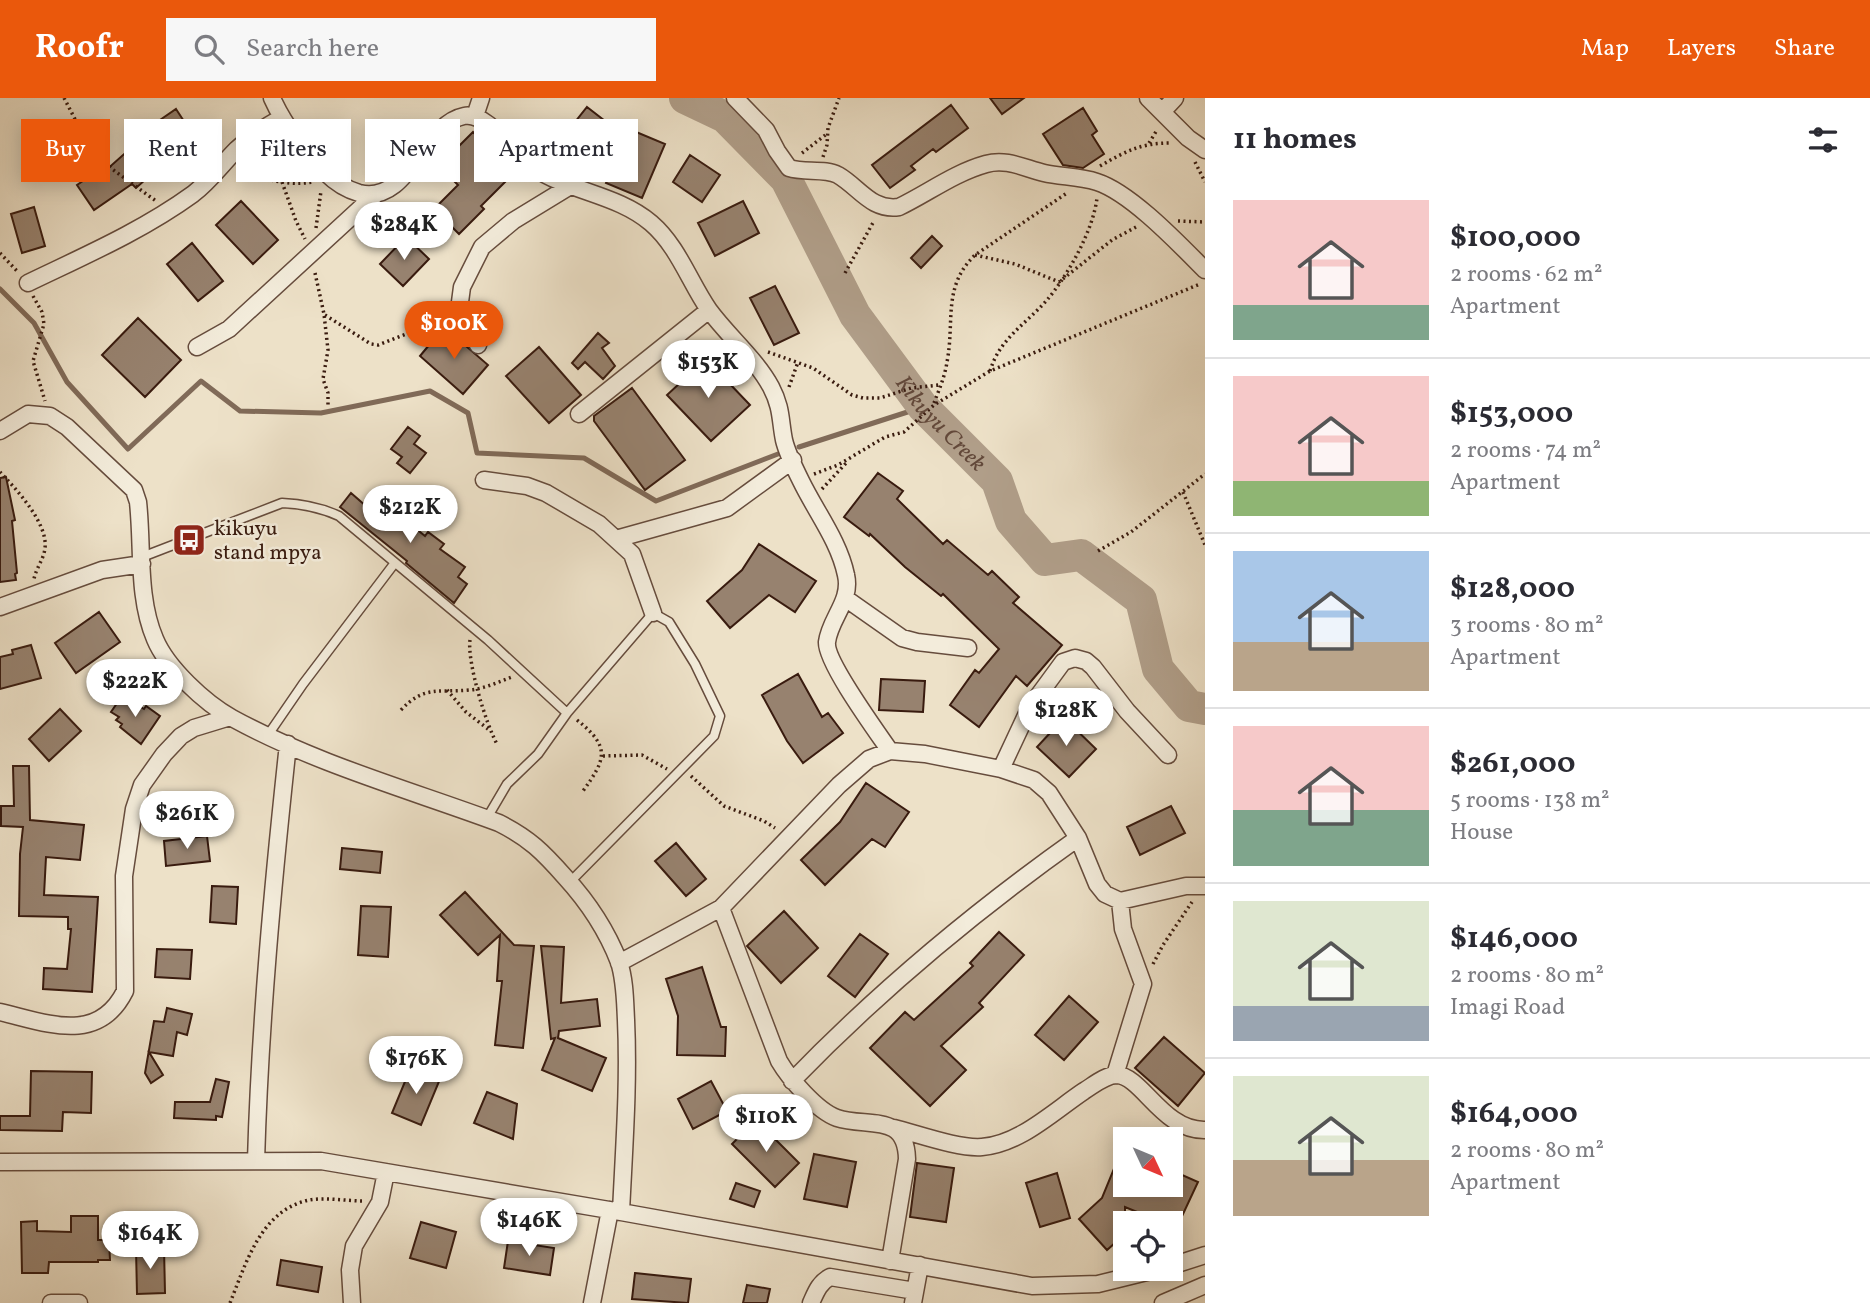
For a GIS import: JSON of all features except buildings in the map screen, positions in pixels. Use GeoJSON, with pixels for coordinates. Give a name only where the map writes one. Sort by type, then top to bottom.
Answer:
{"type":"FeatureCollection","features":[{"type":"Feature","properties":{"kind":"street"},"geometry":{"type":"LineString","coordinates":[[272,98],[293,135],[333,180],[352,191],[366,195],[376,194]]}},
{"type":"Feature","properties":{"kind":"street"},"geometry":{"type":"LineString","coordinates":[[475,116],[481,98]]}},
{"type":"Feature","properties":{"kind":"street"},"geometry":{"type":"LineString","coordinates":[[735,98],[766,130],[785,163],[793,170],[835,173],[866,198],[880,205],[890,208],[899,206],[954,176],[997,162],[1011,162],[1048,174],[1092,180],[1110,187],[1153,221],[1205,270]]}},
{"type":"Feature","properties":{"kind":"street"},"geometry":{"type":"LineString","coordinates":[[1148,98],[1188,138],[1205,150]]}},
{"type":"Feature","properties":{"kind":"street"},"geometry":{"type":"LineString","coordinates":[[1162,112],[1175,98]]}},
{"type":"Feature","properties":{"kind":"street"},"geometry":{"type":"LineString","coordinates":[[197,347],[229,330],[376,194],[399,180],[448,124],[466,115],[475,116],[491,127],[533,167],[553,178],[619,203],[651,223],[679,260],[709,310],[771,386],[782,413],[784,442],[799,478],[841,558],[848,587],[827,640],[827,652],[890,751]]}},
{"type":"Feature","properties":{"kind":"street"},"geometry":{"type":"LineString","coordinates":[[28,283],[138,229],[169,210],[211,180],[224,162],[259,131],[281,118]]}},
{"type":"Feature","properties":{"kind":"street"},"geometry":{"type":"LineString","coordinates":[[478,345],[460,302],[461,287],[482,247],[513,221],[572,185]]}},
{"type":"Feature","properties":{"kind":"street"},"geometry":{"type":"LineString","coordinates":[[579,414],[709,310]]}},
{"type":"Feature","properties":{"kind":"street"},"geometry":{"type":"LineString","coordinates":[[0,431],[28,414],[50,416],[67,427],[134,490],[138,502],[144,598],[155,640],[192,688],[230,717],[316,757],[487,818],[523,835],[570,882],[601,925],[619,963],[625,990],[628,1051],[616,1211],[592,1303]]}},
{"type":"Feature","properties":{"kind":"street"},"geometry":{"type":"LineString","coordinates":[[616,539],[727,508],[793,460]]}},
{"type":"Feature","properties":{"kind":"street"},"geometry":{"type":"LineString","coordinates":[[484,480],[527,486],[547,493],[599,524],[632,554],[653,613]]}},
{"type":"Feature","properties":{"kind":"street"},"geometry":{"type":"LineString","coordinates":[[0,607],[102,570],[142,561]]}},
{"type":"Feature","properties":{"kind":"street"},"geometry":{"type":"LineString","coordinates":[[845,598],[902,638],[968,648]]}},
{"type":"Feature","properties":{"kind":"street"},"geometry":{"type":"LineString","coordinates":[[1001,769],[1030,707],[1063,662],[1075,658],[1086,661],[1093,667],[1127,711],[1168,755]]}},
{"type":"Feature","properties":{"kind":"street"},"geometry":{"type":"LineString","coordinates":[[0,1012],[59,1025],[84,1027],[104,1018],[117,1007],[125,991],[124,876],[134,809],[142,785],[181,736],[194,728],[230,717]]}},
{"type":"Feature","properties":{"kind":"street"},"geometry":{"type":"LineString","coordinates":[[256,1161],[258,1076],[270,911],[288,744]]}},
{"type":"Feature","properties":{"kind":"street"},"geometry":{"type":"LineString","coordinates":[[619,963],[721,908],[857,769],[878,754],[890,751],[925,754],[1001,769],[1025,776],[1042,787],[1057,804],[1078,838],[1097,884],[1105,894],[1120,901],[1186,886],[1203,885]]}},
{"type":"Feature","properties":{"kind":"street"},"geometry":{"type":"LineString","coordinates":[[792,1081],[848,1023],[906,972],[1014,883],[1078,838]]}},
{"type":"Feature","properties":{"kind":"street"},"geometry":{"type":"LineString","coordinates":[[1115,1075],[1143,984],[1123,929],[1120,901]]}},
{"type":"Feature","properties":{"kind":"street"},"geometry":{"type":"LineString","coordinates":[[721,908],[779,1060],[792,1081],[834,1117],[886,1124],[972,1147],[994,1145],[1016,1137],[1097,1082],[1115,1075],[1128,1078],[1179,1124],[1205,1130]]}},
{"type":"Feature","properties":{"kind":"street"},"geometry":{"type":"LineString","coordinates":[[890,1261],[908,1159],[905,1143],[894,1128]]}},
{"type":"Feature","properties":{"kind":"street"},"geometry":{"type":"LineString","coordinates":[[0,1162],[321,1161],[1032,1286],[1098,1284],[1113,1280]]}},
{"type":"Feature","properties":{"kind":"street"},"geometry":{"type":"LineString","coordinates":[[352,1303],[350,1270],[354,1246],[380,1202],[386,1172]]}},
{"type":"Feature","properties":{"kind":"street"},"geometry":{"type":"LineString","coordinates":[[1183,1262],[1205,1255]]}},
{"type":"Feature","properties":{"kind":"street"},"geometry":{"type":"LineString","coordinates":[[811,1303],[818,1288],[830,1277],[914,1297],[920,1265]]}},
{"type":"Feature","properties":{"kind":"street"},"geometry":{"type":"LineString","coordinates":[[1163,1303],[1205,1285]]}},
{"type":"Feature","properties":{"kind":"street"},"geometry":{"type":"LineString","coordinates":[[51,1303],[79,1303]]}},
{"type":"Feature","properties":{"kind":"lane"},"geometry":{"type":"LineString","coordinates":[[142,561],[282,503],[303,504],[327,510],[339,516],[474,629],[568,713]]}},
{"type":"Feature","properties":{"kind":"lane"},"geometry":{"type":"LineString","coordinates":[[268,735],[394,564]]}},
{"type":"Feature","properties":{"kind":"lane"},"geometry":{"type":"LineString","coordinates":[[487,818],[507,784],[538,754],[568,713],[653,613],[669,622],[695,664],[720,716],[714,736],[570,882]]}},
{"type":"Feature","properties":{"kind":"path"},"geometry":{"type":"LineString","coordinates":[[64,98],[87,142],[112,169],[169,210]]}},
{"type":"Feature","properties":{"kind":"path"},"geometry":{"type":"LineString","coordinates":[[819,173],[839,98]]}},
{"type":"Feature","properties":{"kind":"path"},"geometry":{"type":"LineString","coordinates":[[785,163],[828,133]]}},
{"type":"Feature","properties":{"kind":"path"},"geometry":{"type":"LineString","coordinates":[[934,405],[948,356],[951,311],[957,278],[963,267],[975,255],[1092,180],[1100,167],[1133,148],[1149,143],[1174,143]]}},
{"type":"Feature","properties":{"kind":"path"},"geometry":{"type":"LineString","coordinates":[[224,162],[255,176],[282,183],[320,181],[321,197],[315,250],[328,350],[323,383],[328,393],[328,405]]}},
{"type":"Feature","properties":{"kind":"path"},"geometry":{"type":"LineString","coordinates":[[990,371],[998,349],[1048,298],[1087,234],[1095,212],[1092,180]]}},
{"type":"Feature","properties":{"kind":"path"},"geometry":{"type":"LineString","coordinates":[[282,183],[296,221],[315,250]]}},
{"type":"Feature","properties":{"kind":"path"},"geometry":{"type":"LineString","coordinates":[[845,273],[864,242],[880,205]]}},
{"type":"Feature","properties":{"kind":"path"},"geometry":{"type":"LineString","coordinates":[[1059,282],[1120,235],[1153,221]]}},
{"type":"Feature","properties":{"kind":"path"},"geometry":{"type":"LineString","coordinates":[[0,253],[28,283],[42,312],[44,324],[33,361],[50,416]]}},
{"type":"Feature","properties":{"kind":"path"},"geometry":{"type":"LineString","coordinates":[[975,255],[1015,264],[1059,282]]}},
{"type":"Feature","properties":{"kind":"path"},"geometry":{"type":"LineString","coordinates":[[799,478],[821,473],[885,437],[904,432],[934,405],[990,371],[1205,282]]}},
{"type":"Feature","properties":{"kind":"path"},"geometry":{"type":"LineString","coordinates":[[324,314],[371,344],[378,345],[462,312]]}},
{"type":"Feature","properties":{"kind":"path"},"geometry":{"type":"LineString","coordinates":[[738,346],[763,350],[798,361],[852,395],[863,398],[880,398],[911,388],[940,385]]}},
{"type":"Feature","properties":{"kind":"path"},"geometry":{"type":"LineString","coordinates":[[812,501],[853,456]]}},
{"type":"Feature","properties":{"kind":"path"},"geometry":{"type":"LineString","coordinates":[[0,472],[34,513],[46,546],[36,569],[32,595]]}},
{"type":"Feature","properties":{"kind":"path"},"geometry":{"type":"LineString","coordinates":[[1098,551],[1131,532],[1205,474]]}},
{"type":"Feature","properties":{"kind":"path"},"geometry":{"type":"LineString","coordinates":[[1183,492],[1205,545]]}},
{"type":"Feature","properties":{"kind":"path"},"geometry":{"type":"LineString","coordinates":[[474,629],[469,649],[486,723],[497,744]]}},
{"type":"Feature","properties":{"kind":"path"},"geometry":{"type":"LineString","coordinates":[[401,710],[418,695],[479,688],[524,673]]}},
{"type":"Feature","properties":{"kind":"path"},"geometry":{"type":"LineString","coordinates":[[447,690],[466,712],[490,731]]}},
{"type":"Feature","properties":{"kind":"path"},"geometry":{"type":"LineString","coordinates":[[568,713],[595,737],[602,747],[603,755],[598,769],[583,790]]}},
{"type":"Feature","properties":{"kind":"path"},"geometry":{"type":"LineString","coordinates":[[603,755],[642,755],[666,768],[693,777],[724,806],[764,821],[788,839]]}},
{"type":"Feature","properties":{"kind":"path"},"geometry":{"type":"LineString","coordinates":[[1143,984],[1163,946],[1203,885]]}},
{"type":"Feature","properties":{"kind":"path"},"geometry":{"type":"LineString","coordinates":[[230,1303],[255,1244],[271,1221],[294,1204],[312,1199],[380,1202]]}},
{"type":"Feature","properties":{"kind":"waterway","name":"Kikuyu Creek"},"geometry":{"type":"LineString","coordinates":[[685,98],[725,117],[786,179],[855,315],[923,407],[997,481],[1011,521],[1045,560],[1081,555],[1141,600],[1158,669],[1189,706],[1205,709]]}},
{"type":"Feature","properties":{"kind":"waterway"},"geometry":{"type":"LineString","coordinates":[[0,289],[34,323],[67,382],[128,449],[201,381],[240,411],[321,413],[430,391],[468,413],[477,453],[584,458],[656,501],[778,454]]}},
{"type":"Feature","properties":{"kind":"waterway"},"geometry":{"type":"LineString","coordinates":[[799,447],[923,407]]}},
{"type":"Feature","properties":{"kind":"place","name":"kikuyu stand mpya"},"geometry":{"type":"Point","coordinates":[189,540]}}]}
